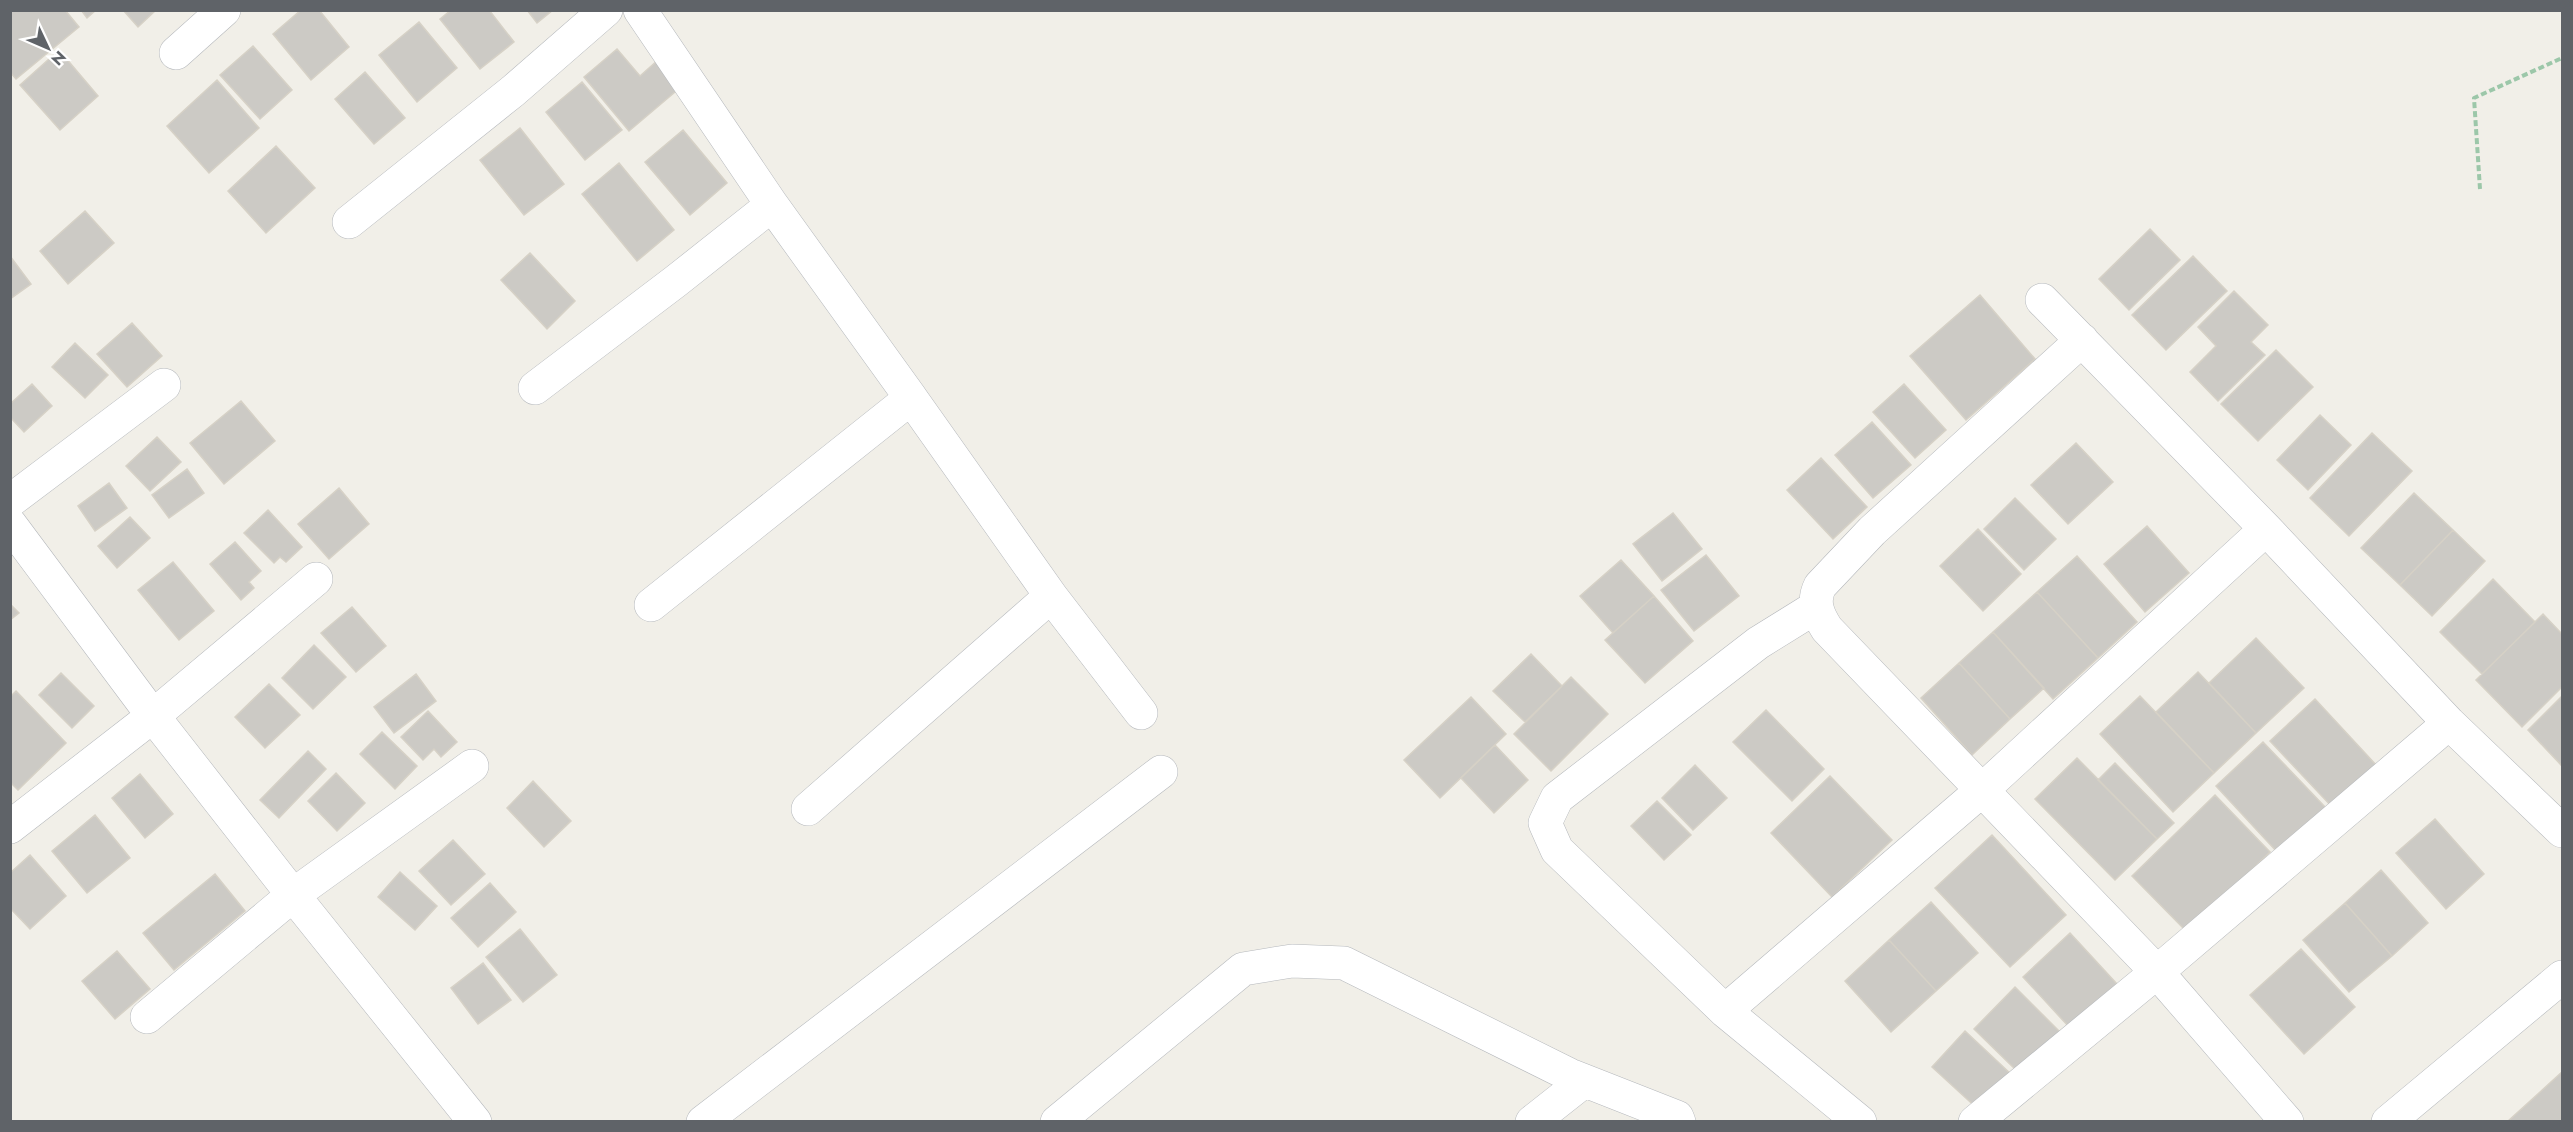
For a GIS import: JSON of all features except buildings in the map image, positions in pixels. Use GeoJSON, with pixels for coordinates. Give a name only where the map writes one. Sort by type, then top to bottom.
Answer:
{"type":"FeatureCollection","features":[{"type":"Feature","properties":{"kind":"street"},"geometry":{"type":"LineString","coordinates":[[176,53],[224,10]]}},
{"type":"Feature","properties":{"kind":"street"},"geometry":{"type":"LineString","coordinates":[[349,222],[513,91],[606,10]]}},
{"type":"Feature","properties":{"kind":"street"},"geometry":{"type":"LineString","coordinates":[[640,10],[772,205],[1051,596],[1141,713]]}},
{"type":"Feature","properties":{"kind":"street"},"geometry":{"type":"LineString","coordinates":[[535,388],[772,205]]}},
{"type":"Feature","properties":{"kind":"street"},"geometry":{"type":"LineString","coordinates":[[2042,300],[2266,530],[2449,723],[2562,831]]}},
{"type":"Feature","properties":{"kind":"street"},"geometry":{"type":"LineString","coordinates":[[2082,340],[1872,531],[1820,586],[1816,596],[1816,607],[1827,629],[2157,972],[2287,1122]]}},
{"type":"Feature","properties":{"kind":"street"},"geometry":{"type":"LineString","coordinates":[[10,501],[164,385]]}},
{"type":"Feature","properties":{"kind":"street"},"geometry":{"type":"LineString","coordinates":[[651,605],[911,398]]}},
{"type":"Feature","properties":{"kind":"street"},"geometry":{"type":"LineString","coordinates":[[10,524],[153,716],[292,895],[475,1122]]}},
{"type":"Feature","properties":{"kind":"street"},"geometry":{"type":"LineString","coordinates":[[1725,1011],[1981,791],[2266,530]]}},
{"type":"Feature","properties":{"kind":"street"},"geometry":{"type":"LineString","coordinates":[[10,827],[153,716],[316,579]]}},
{"type":"Feature","properties":{"kind":"street"},"geometry":{"type":"LineString","coordinates":[[808,809],[1051,596]]}},
{"type":"Feature","properties":{"kind":"street"},"geometry":{"type":"LineString","coordinates":[[1816,607],[1758,643],[1598,765],[1557,798],[1545,823],[1557,850],[1725,1011],[1860,1122]]}},
{"type":"Feature","properties":{"kind":"street"},"geometry":{"type":"LineString","coordinates":[[1976,1122],[2157,972],[2449,723]]}},
{"type":"Feature","properties":{"kind":"street"},"geometry":{"type":"LineString","coordinates":[[147,1017],[292,895],[472,766]]}},
{"type":"Feature","properties":{"kind":"street"},"geometry":{"type":"LineString","coordinates":[[703,1122],[1161,772]]}},
{"type":"Feature","properties":{"kind":"street"},"geometry":{"type":"LineString","coordinates":[[1057,1122],[1243,969],[1292,961],[1344,963],[1584,1081],[1677,1117],[1679,1122]]}},
{"type":"Feature","properties":{"kind":"street"},"geometry":{"type":"LineString","coordinates":[[2388,1122],[2562,977]]}},
{"type":"Feature","properties":{"kind":"street"},"geometry":{"type":"LineString","coordinates":[[1532,1122],[1584,1081]]}},
{"type":"Feature","properties":{"kind":"path"},"geometry":{"type":"LineString","coordinates":[[2480,189],[2474,98],[2562,58]]}}]}
